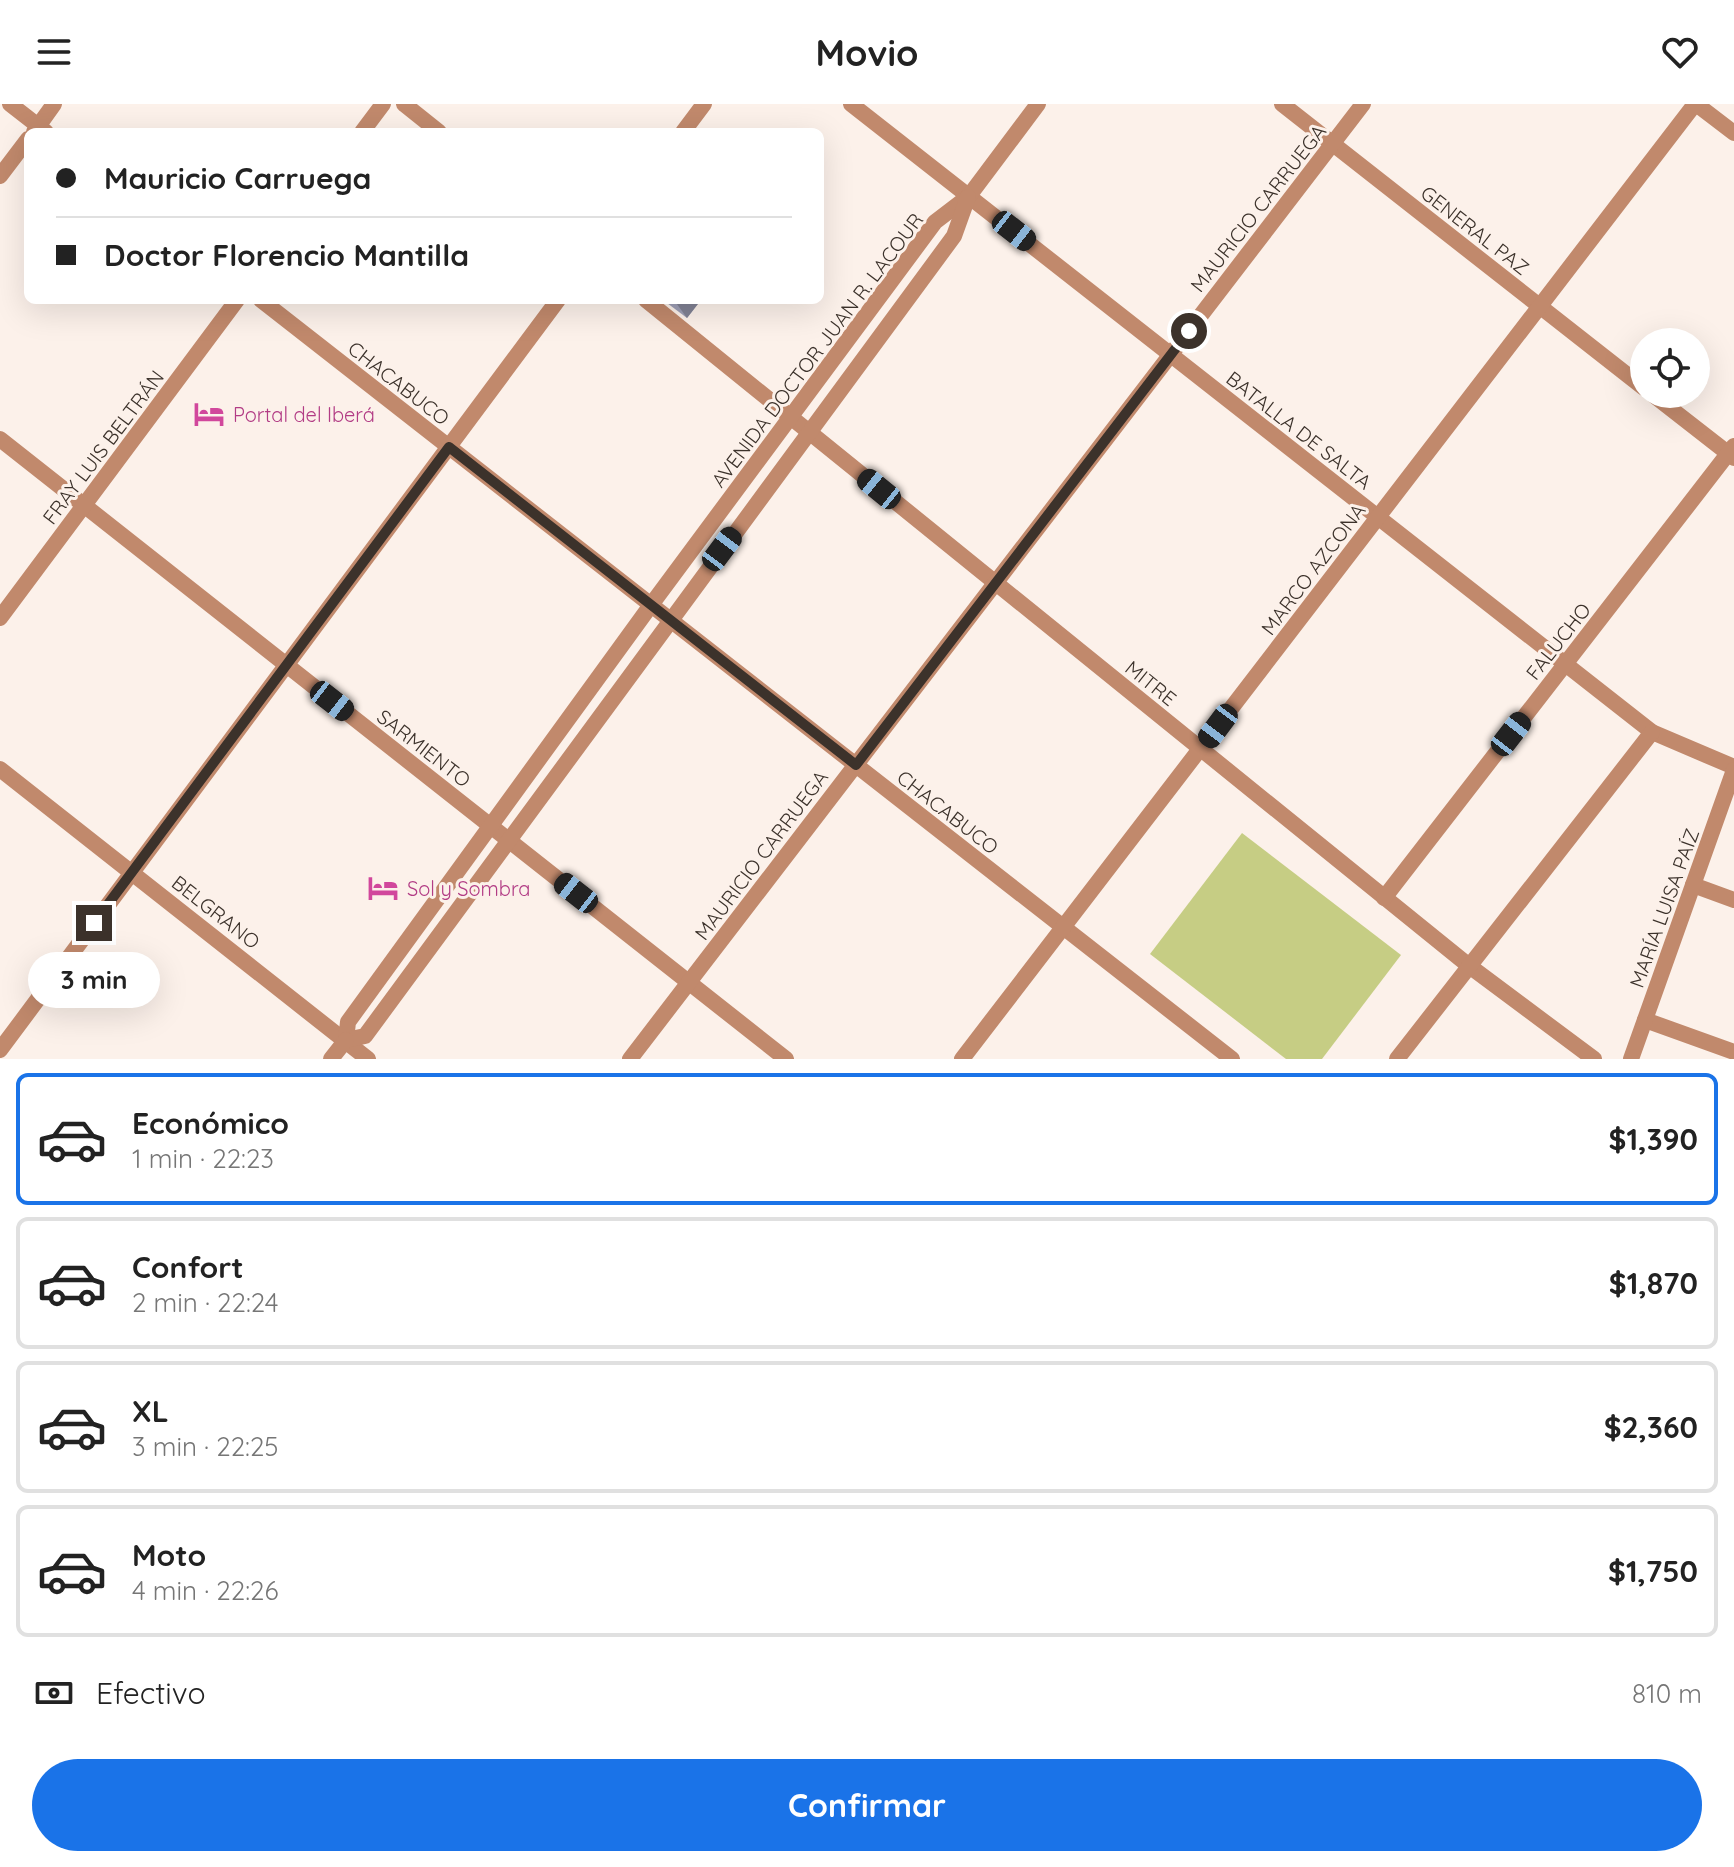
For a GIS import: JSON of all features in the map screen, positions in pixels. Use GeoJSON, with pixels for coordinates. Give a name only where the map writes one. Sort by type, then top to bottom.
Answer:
{"type":"FeatureCollection","features":[{"type":"Feature","properties":{"kind":"street"},"geometry":{"type":"LineString","coordinates":[[10,104],[32,128]]}},
{"type":"Feature","properties":{"kind":"street"},"geometry":{"type":"LineString","coordinates":[[39,128],[54,104]]}},
{"type":"Feature","properties":{"kind":"street"},"geometry":{"type":"LineString","coordinates":[[365,128],[383,104]]}},
{"type":"Feature","properties":{"kind":"street"},"geometry":{"type":"LineString","coordinates":[[404,104],[434,128]]}},
{"type":"Feature","properties":{"kind":"street"},"geometry":{"type":"LineString","coordinates":[[686,128],[704,104]]}},
{"type":"Feature","properties":{"kind":"street","name":"BATALLA DE SALTA"},"geometry":{"type":"LineString","coordinates":[[851,104],[1652,732],[1734,768]]}},
{"type":"Feature","properties":{"kind":"street","name":"AVENIDA DOCTOR JUAN R. LACOUR"},"geometry":{"type":"LineString","coordinates":[[800,425],[669,619],[365,1036],[346,1040],[348,1022],[651,605],[954,236],[969,196],[1038,104]]}},
{"type":"Feature","properties":{"kind":"street","name":"GENERAL PAZ"},"geometry":{"type":"LineString","coordinates":[[1282,104],[1630,377]]}},
{"type":"Feature","properties":{"kind":"street","name":"MAURICIO CARRUEGA"},"geometry":{"type":"LineString","coordinates":[[630,1059],[1363,104]]}},
{"type":"Feature","properties":{"kind":"street"},"geometry":{"type":"LineString","coordinates":[[1696,104],[1734,133]]}},
{"type":"Feature","properties":{"kind":"street","name":"MARCO AZCONA"},"geometry":{"type":"LineString","coordinates":[[962,1059],[1696,104]]}},
{"type":"Feature","properties":{"kind":"street"},"geometry":{"type":"LineString","coordinates":[[0,176],[24,147]]}},
{"type":"Feature","properties":{"kind":"street","name":"FRAY LUIS BELTRÁN"},"geometry":{"type":"LineString","coordinates":[[0,618],[234,304]]}},
{"type":"Feature","properties":{"kind":"street","name":"CHACABUCO"},"geometry":{"type":"LineString","coordinates":[[266,304],[1232,1059]]}},
{"type":"Feature","properties":{"kind":"street"},"geometry":{"type":"LineString","coordinates":[[0,1050],[555,304]]}},
{"type":"Feature","properties":{"kind":"street","name":"MITRE"},"geometry":{"type":"LineString","coordinates":[[651,304],[1384,898],[1594,1059]]}},
{"type":"Feature","properties":{"kind":"street"},"geometry":{"type":"LineString","coordinates":[[1671,408],[1732,452]]}},
{"type":"Feature","properties":{"kind":"street","name":"SARMIENTO"},"geometry":{"type":"LineString","coordinates":[[0,439],[786,1059]]}},
{"type":"Feature","properties":{"kind":"street","name":"FALUCHO"},"geometry":{"type":"LineString","coordinates":[[1384,898],[1732,452]]}},
{"type":"Feature","properties":{"kind":"street"},"geometry":{"type":"LineString","coordinates":[[1397,1059],[1652,732]]}},
{"type":"Feature","properties":{"kind":"street","name":"MARÍA LUISA PAÍZ"},"geometry":{"type":"LineString","coordinates":[[1631,1059],[1734,768]]}},
{"type":"Feature","properties":{"kind":"street","name":"BELGRANO"},"geometry":{"type":"LineString","coordinates":[[0,769],[368,1059]]}},
{"type":"Feature","properties":{"kind":"street"},"geometry":{"type":"LineString","coordinates":[[1693,885],[1734,900]]}},
{"type":"Feature","properties":{"kind":"street"},"geometry":{"type":"LineString","coordinates":[[1645,1020],[1734,1052]]}},
{"type":"Feature","properties":{"kind":"street"},"geometry":{"type":"LineString","coordinates":[[331,1059],[346,1040]]}},
{"type":"Feature","properties":{"kind":"green space"},"geometry":{"type":"Polygon","coordinates":[[[1242,833],[1401,955],[1322,1059],[1286,1059],[1150,954],[1242,833]]]}},
{"type":"Feature","properties":{"kind":"place","name":"Portal del Iberá"},"geometry":{"type":"Point","coordinates":[209,414]}},
{"type":"Feature","properties":{"kind":"place","name":"Sol y Sombra"},"geometry":{"type":"Point","coordinates":[383,888]}},
{"type":"Feature","properties":{"kind":"route"},"geometry":{"type":"LineString","coordinates":[[94,923],[449,447],[856,765],[1189,331]]}}]}
